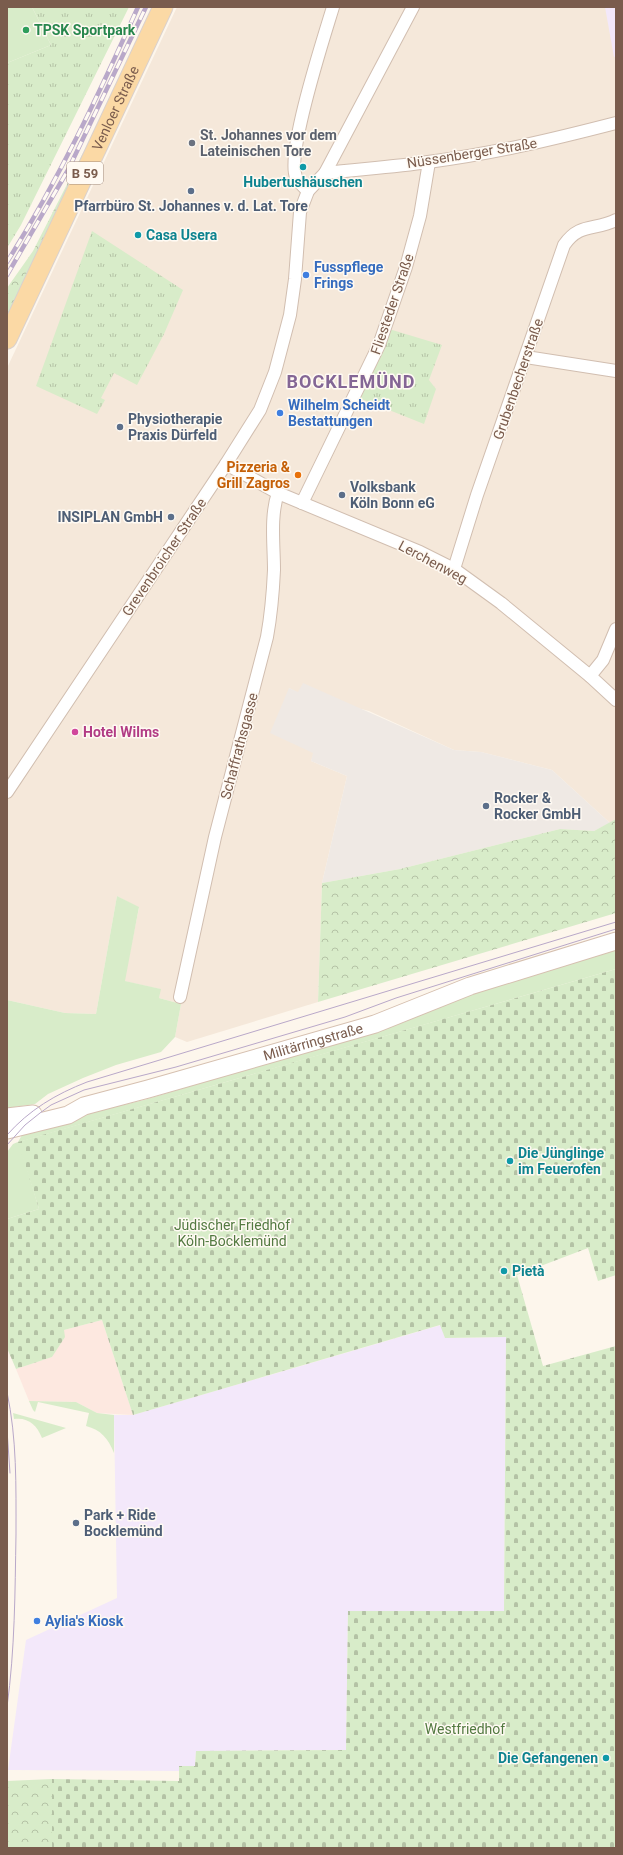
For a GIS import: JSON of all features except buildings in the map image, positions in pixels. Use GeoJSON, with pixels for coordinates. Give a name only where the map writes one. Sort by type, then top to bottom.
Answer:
{"type":"FeatureCollection","features":[{"type":"Feature","properties":{"kind":"main road","name":"Venloer Straße"},"geometry":{"type":"LineString","coordinates":[[7,339],[163,7]]}},
{"type":"Feature","properties":{"kind":"main road","name":"Militärringstraße"},"geometry":{"type":"LineString","coordinates":[[7,1130],[68,1115],[84,1106],[156,1087],[375,1024],[470,986],[616,941]]}},
{"type":"Feature","properties":{"kind":"main road"},"geometry":{"type":"LineString","coordinates":[[7,1117],[84,1106]]}},
{"type":"Feature","properties":{"kind":"street"},"geometry":{"type":"LineString","coordinates":[[333,7],[297,133],[294,166],[296,177],[308,191],[325,172],[413,7]]}},
{"type":"Feature","properties":{"kind":"street","name":"Nüssenberger Straße"},"geometry":{"type":"LineString","coordinates":[[325,172],[429,162],[536,143],[616,123]]}},
{"type":"Feature","properties":{"kind":"street","name":"Fliesteder Straße"},"geometry":{"type":"LineString","coordinates":[[302,503],[380,345],[406,267],[420,216],[429,162]]}},
{"type":"Feature","properties":{"kind":"street","name":"Grevenbroicher Straße"},"geometry":{"type":"LineString","coordinates":[[7,792],[226,464],[260,410],[275,372],[283,345],[295,278],[300,212],[308,191]]}},
{"type":"Feature","properties":{"kind":"street","name":"Grubenbecherstraße"},"geometry":{"type":"LineString","coordinates":[[454,569],[477,494],[564,245],[570,235],[578,230],[616,220]]}},
{"type":"Feature","properties":{"kind":"street"},"geometry":{"type":"LineString","coordinates":[[526,357],[616,371]]}},
{"type":"Feature","properties":{"kind":"street","name":"Lerchenweg"},"geometry":{"type":"LineString","coordinates":[[226,464],[278,493],[420,552],[454,569],[501,603],[590,676],[616,700]]}},
{"type":"Feature","properties":{"kind":"street","name":"Schaffrathsgasse"},"geometry":{"type":"LineString","coordinates":[[180,998],[215,837],[267,637],[272,604],[274,524],[278,493]]}},
{"type":"Feature","properties":{"kind":"street"},"geometry":{"type":"LineString","coordinates":[[590,676],[603,660],[616,629]]}},
{"type":"Feature","properties":{"kind":"shaded area"},"geometry":{"type":"Polygon","coordinates":[[[177,7],[616,7],[616,819],[610,823],[552,770],[481,752],[454,750],[369,711],[298,693],[289,688],[314,753],[311,761],[347,776],[322,883],[318,1002],[187,1042],[175,1037],[181,1004],[159,998],[160,989],[124,981],[139,908],[117,896],[96,1014],[65,1013],[7,1000],[7,368],[177,7]]]}},
{"type":"Feature","properties":{"kind":"shaded area"},"geometry":{"type":"Polygon","coordinates":[[[605,7],[616,7],[616,56],[614,57],[605,7]]]}},
{"type":"Feature","properties":{"kind":"shaded area"},"geometry":{"type":"Polygon","coordinates":[[[303,683],[454,750],[481,752],[552,770],[610,823],[594,831],[560,829],[400,869],[322,883],[347,776],[311,761],[313,753],[270,733],[289,688],[298,692],[303,683]]]}},
{"type":"Feature","properties":{"kind":"shaded area"},"geometry":{"type":"Polygon","coordinates":[[[102,1320],[133,1415],[97,1413],[76,1402],[29,1401],[16,1369],[52,1357],[64,1330],[102,1320]]]}},
{"type":"Feature","properties":{"kind":"shaded area"},"geometry":{"type":"Polygon","coordinates":[[[441,1325],[445,1338],[506,1337],[504,1611],[348,1611],[346,1750],[196,1751],[195,1766],[179,1766],[179,1771],[8,1770],[26,1640],[117,1598],[114,1415],[133,1415],[441,1325]]]}},
{"type":"Feature","properties":{"kind":"green space","name":"TPSK Sportpark"},"geometry":{"type":"Polygon","coordinates":[[[7,7],[32,7],[51,45],[7,63],[7,7]]]}},
{"type":"Feature","properties":{"kind":"green space"},"geometry":{"type":"Polygon","coordinates":[[[32,7],[129,7],[21,225],[7,248],[7,63],[51,45],[32,7]]]}},
{"type":"Feature","properties":{"kind":"green space"},"geometry":{"type":"Polygon","coordinates":[[[83,153],[78,177],[7,326],[7,288],[33,251],[83,153]]]}},
{"type":"Feature","properties":{"kind":"green space"},"geometry":{"type":"Polygon","coordinates":[[[92,231],[183,290],[164,334],[137,385],[114,373],[101,398],[105,400],[97,414],[36,386],[92,231]]]}},
{"type":"Feature","properties":{"kind":"green space"},"geometry":{"type":"Polygon","coordinates":[[[389,329],[442,345],[429,380],[436,389],[424,424],[359,398],[389,329]]]}},
{"type":"Feature","properties":{"kind":"green space"},"geometry":{"type":"Polygon","coordinates":[[[616,819],[616,913],[318,1002],[322,883],[400,869],[560,829],[594,831],[616,819]]]}},
{"type":"Feature","properties":{"kind":"green space"},"geometry":{"type":"Polygon","coordinates":[[[117,896],[139,907],[125,981],[161,989],[159,998],[181,1004],[175,1037],[161,1052],[116,1065],[83,1078],[48,1094],[35,1104],[7,1108],[7,1000],[65,1013],[96,1014],[117,896]]]}},
{"type":"Feature","properties":{"kind":"green space"},"geometry":{"type":"Polygon","coordinates":[[[616,947],[616,969],[19,1142],[39,1209],[7,1219],[7,1152],[13,1144],[18,1142],[26,1128],[144,1100],[321,1047],[465,994],[616,947]]]}},
{"type":"Feature","properties":{"kind":"green space"},"geometry":{"type":"Polygon","coordinates":[[[616,969],[616,1275],[598,1281],[588,1248],[517,1275],[543,1366],[616,1346],[616,1848],[52,1848],[52,1779],[179,1781],[179,1766],[195,1766],[196,1751],[346,1750],[348,1611],[504,1611],[506,1337],[445,1338],[440,1325],[133,1415],[102,1320],[64,1330],[65,1337],[52,1357],[16,1369],[7,1348],[7,1219],[39,1209],[18,1142],[616,969]]]}},
{"type":"Feature","properties":{"kind":"green space"},"geometry":{"type":"Polygon","coordinates":[[[29,1401],[76,1402],[97,1413],[114,1415],[114,1453],[109,1443],[100,1432],[86,1426],[89,1413],[38,1402],[35,1412],[29,1401]]]}},
{"type":"Feature","properties":{"kind":"green space"},"geometry":{"type":"Polygon","coordinates":[[[13,1413],[66,1428],[42,1438],[35,1426],[24,1419],[14,1419],[13,1413]]]}},
{"type":"Feature","properties":{"kind":"green space"},"geometry":{"type":"Polygon","coordinates":[[[52,1779],[52,1848],[7,1848],[7,1781],[52,1779]]]}},
{"type":"Feature","properties":{"kind":"tram line"},"geometry":{"type":"LineString","coordinates":[[7,1135],[34,1110],[54,1097],[87,1082],[616,922]]}},
{"type":"Feature","properties":{"kind":"tram line"},"geometry":{"type":"LineString","coordinates":[[7,1145],[25,1125],[51,1105],[84,1090],[176,1067],[345,1017],[396,998],[616,929]]}},
{"type":"Feature","properties":{"kind":"tram line"},"geometry":{"type":"LineString","coordinates":[[7,1392],[13,1427],[16,1480],[14,1620],[12,1664],[7,1707]]}},
{"type":"Feature","properties":{"kind":"tram line"},"geometry":{"type":"LineString","coordinates":[[7,1430],[10,1473]]}},
{"type":"Feature","properties":{"kind":"railway"},"geometry":{"type":"LineString","coordinates":[[7,262],[61,169],[138,7]]}},
{"type":"Feature","properties":{"kind":"railway"},"geometry":{"type":"LineString","coordinates":[[7,275],[68,170],[146,7]]}},
{"type":"Feature","properties":{"kind":"place","name":"TPSK Sportpark"},"geometry":{"type":"Point","coordinates":[26,30]}},
{"type":"Feature","properties":{"kind":"place","name":"St. Johannes vor dem Lateinischen Tore"},"geometry":{"type":"Point","coordinates":[192,143]}},
{"type":"Feature","properties":{"kind":"place","name":"Hubertushäuschen"},"geometry":{"type":"Point","coordinates":[303,167]}},
{"type":"Feature","properties":{"kind":"place","name":"Pfarrbüro St. Johannes v. d. Lat. Tore"},"geometry":{"type":"Point","coordinates":[191,191]}},
{"type":"Feature","properties":{"kind":"place","name":"Casa Usera"},"geometry":{"type":"Point","coordinates":[138,235]}},
{"type":"Feature","properties":{"kind":"place","name":"Fusspflege Frings"},"geometry":{"type":"Point","coordinates":[306,275]}},
{"type":"Feature","properties":{"kind":"place","name":"Wilhelm Scheidt Bestattungen"},"geometry":{"type":"Point","coordinates":[280,413]}},
{"type":"Feature","properties":{"kind":"place","name":"Physiotherapie Praxis Dürfeld"},"geometry":{"type":"Point","coordinates":[120,427]}},
{"type":"Feature","properties":{"kind":"place","name":"Pizzeria & Grill Zagros"},"geometry":{"type":"Point","coordinates":[298,475]}},
{"type":"Feature","properties":{"kind":"place","name":"Volksbank Köln Bonn eG"},"geometry":{"type":"Point","coordinates":[342,495]}},
{"type":"Feature","properties":{"kind":"place","name":"INSIPLAN GmbH"},"geometry":{"type":"Point","coordinates":[171,517]}},
{"type":"Feature","properties":{"kind":"place","name":"Hotel Wilms"},"geometry":{"type":"Point","coordinates":[75,732]}},
{"type":"Feature","properties":{"kind":"place","name":"Rocker & Rocker GmbH"},"geometry":{"type":"Point","coordinates":[486,806]}},
{"type":"Feature","properties":{"kind":"place","name":"Die Jünglinge im Feuerofen"},"geometry":{"type":"Point","coordinates":[510,1161]}},
{"type":"Feature","properties":{"kind":"place","name":"Pietà"},"geometry":{"type":"Point","coordinates":[504,1271]}},
{"type":"Feature","properties":{"kind":"place","name":"Park + Ride Bocklemünd"},"geometry":{"type":"Point","coordinates":[76,1523]}},
{"type":"Feature","properties":{"kind":"place","name":"Aylia's Kiosk"},"geometry":{"type":"Point","coordinates":[37,1621]}},
{"type":"Feature","properties":{"kind":"place","name":"Die Gefangenen"},"geometry":{"type":"Point","coordinates":[606,1758]}},
{"type":"Feature","properties":{"kind":"district","name":"BOCKLEMÜND"},"geometry":{"type":"Point","coordinates":[351,381]}},
{"type":"Feature","properties":{"kind":"park label","name":"Jüdischer Friedhof Köln-Bocklemünd"},"geometry":{"type":"Point","coordinates":[232,1234]}},
{"type":"Feature","properties":{"kind":"park label","name":"Westfriedhof"},"geometry":{"type":"Point","coordinates":[465,1729]}}]}
